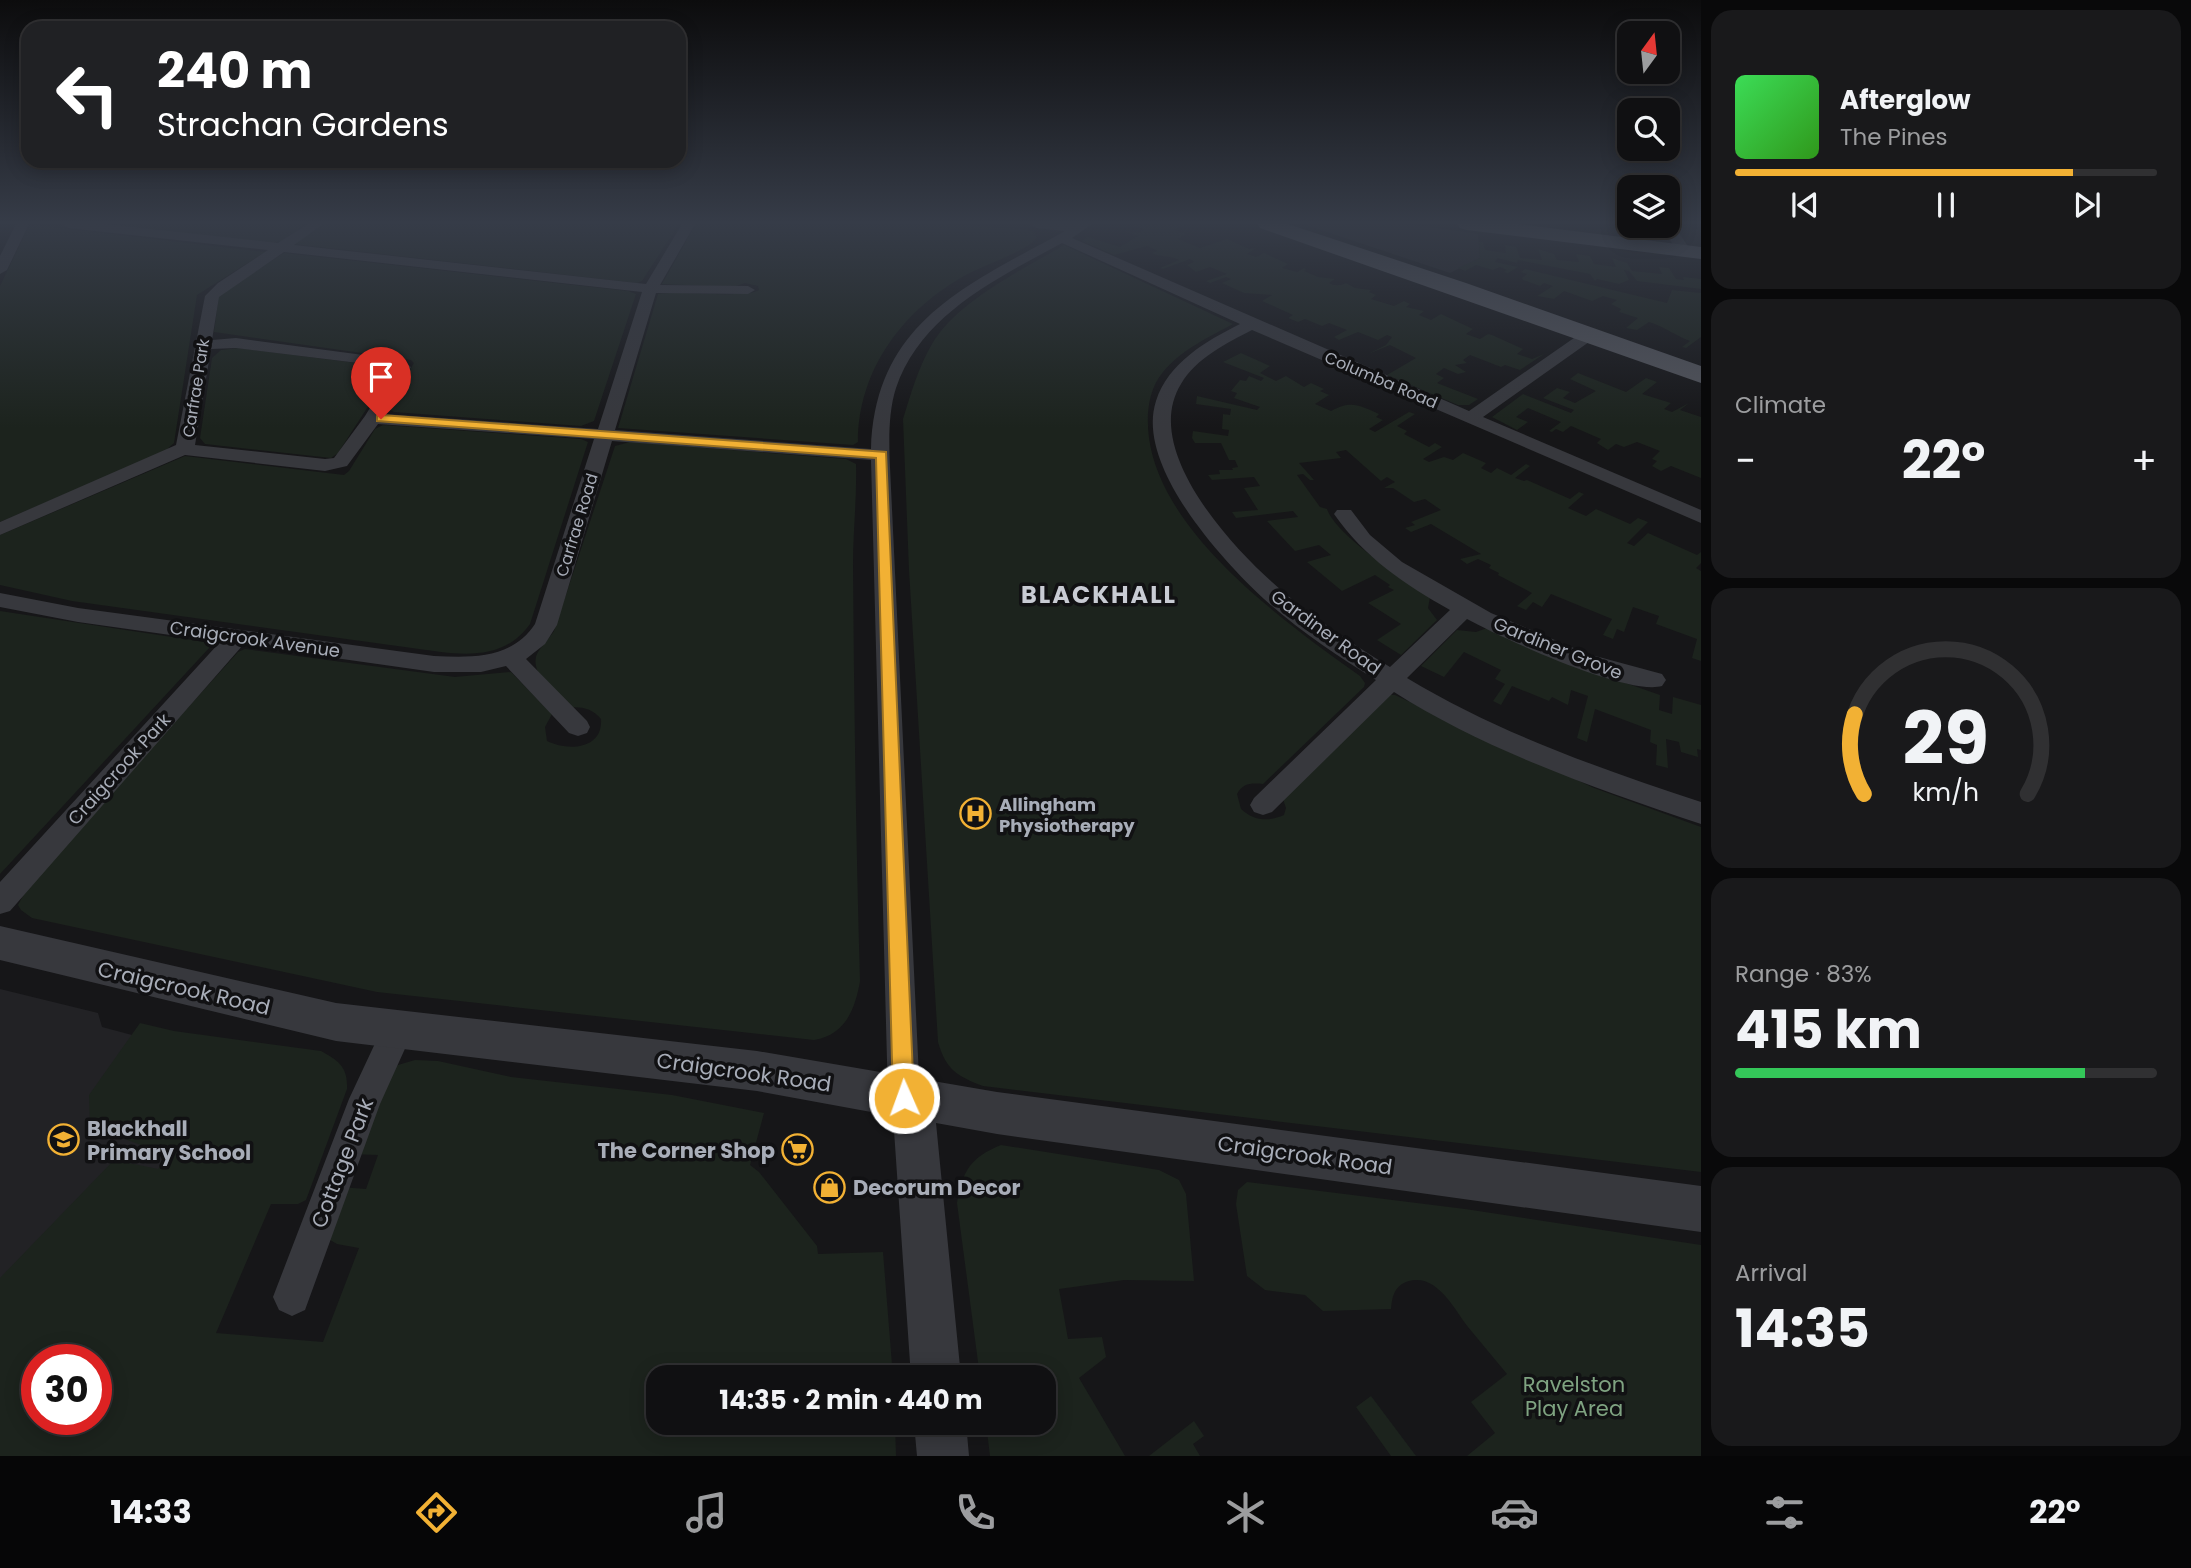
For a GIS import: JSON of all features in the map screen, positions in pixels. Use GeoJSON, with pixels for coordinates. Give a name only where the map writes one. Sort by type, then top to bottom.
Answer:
{"type":"FeatureCollection","features":[{"type":"Feature","properties":{"kind":"main road"},"geometry":{"type":"LineString","coordinates":[[1467,292],[1701,375]]}},
{"type":"Feature","properties":{"kind":"street","name":"Carfrae Park"},"geometry":{"type":"LineString","coordinates":[[0,529],[183,449],[187,443],[212,296],[216,292]]}},
{"type":"Feature","properties":{"kind":"street","name":"Carfrae Road"},"geometry":{"type":"LineString","coordinates":[[511,657],[532,644],[546,625],[649,292]]}},
{"type":"Feature","properties":{"kind":"street"},"geometry":{"type":"LineString","coordinates":[[935,1365],[908,1099],[882,455],[888,388],[902,360],[941,312],[966,292]]}},
{"type":"Feature","properties":{"kind":"street","name":"Columba Road"},"geometry":{"type":"LineString","coordinates":[[1192,292],[1252,324],[1701,517]]}},
{"type":"Feature","properties":{"kind":"street","name":"Gardiner Road"},"geometry":{"type":"LineString","coordinates":[[1252,324],[1209,346],[1177,374],[1166,393],[1161,413],[1161,432],[1166,454],[1195,509],[1246,569],[1308,624],[1391,679],[1545,754],[1701,813]]}},
{"type":"Feature","properties":{"kind":"street"},"geometry":{"type":"LineString","coordinates":[[1469,418],[1590,334]]}},
{"type":"Feature","properties":{"kind":"street"},"geometry":{"type":"LineString","coordinates":[[183,449],[331,465],[346,458],[403,369],[401,365],[236,343],[203,345]]}},
{"type":"Feature","properties":{"kind":"street"},"geometry":{"type":"LineString","coordinates":[[373,418],[882,455]]}},
{"type":"Feature","properties":{"kind":"street","name":"Gardiner Grove"},"geometry":{"type":"LineString","coordinates":[[1344,514],[1353,529],[1386,558],[1464,609],[1589,664],[1654,680]]}},
{"type":"Feature","properties":{"kind":"street","name":"Craigcrook Avenue"},"geometry":{"type":"LineString","coordinates":[[0,600],[66,614],[452,666],[511,657]]}},
{"type":"Feature","properties":{"kind":"street"},"geometry":{"type":"LineString","coordinates":[[1263,805],[1464,609]]}},
{"type":"Feature","properties":{"kind":"street","name":"Craigcrook Park"},"geometry":{"type":"LineString","coordinates":[[0,902],[237,636]]}},
{"type":"Feature","properties":{"kind":"street"},"geometry":{"type":"LineString","coordinates":[[511,657],[578,727]]}},
{"type":"Feature","properties":{"kind":"street","name":"Craigcrook Road"},"geometry":{"type":"LineString","coordinates":[[0,943],[282,1011],[397,1031],[757,1071],[908,1099],[1701,1209]]}},
{"type":"Feature","properties":{"kind":"street","name":"Cottage Park"},"geometry":{"type":"LineString","coordinates":[[292,1297],[365,1100],[397,1031]]}},
{"type":"Feature","properties":{"kind":"street"},"geometry":{"type":"LineString","coordinates":[[941,1435],[943,1456]]}},
{"type":"Feature","properties":{"kind":"shaded area","name":"Blackhall Primary School"},"geometry":{"type":"Polygon","coordinates":[[[0,989],[98,1013],[102,1027],[132,1035],[167,1154],[100,1282],[0,1297],[0,989]]]}},
{"type":"Feature","properties":{"kind":"green space"},"geometry":{"type":"Polygon","coordinates":[[[0,292],[202,292],[197,295],[174,443],[164,452],[0,522],[0,292]]]}},
{"type":"Feature","properties":{"kind":"green space"},"geometry":{"type":"Polygon","coordinates":[[[940,292],[905,324],[876,366],[860,415],[858,442],[853,445],[618,428],[658,294],[940,292]]]}},
{"type":"Feature","properties":{"kind":"green space"},"geometry":{"type":"Polygon","coordinates":[[[986,292],[1164,292],[1233,324],[1178,357],[1163,372],[1154,387],[1149,403],[1148,429],[1159,474],[1177,509],[1202,542],[1232,574],[1264,603],[1360,676],[1365,683],[1364,687],[1263,784],[1251,784],[1242,788],[1237,794],[1241,809],[1261,819],[1284,815],[1286,808],[1282,796],[1389,695],[1395,695],[1594,788],[1701,827],[1701,1172],[983,1086],[959,1075],[949,1066],[938,1042],[909,570],[903,419],[915,381],[932,344],[943,328],[986,292]]]}},
{"type":"Feature","properties":{"kind":"green space"},"geometry":{"type":"Polygon","coordinates":[[[1242,292],[1369,292],[1376,295],[1371,299],[1394,306],[1404,301],[1410,304],[1406,307],[1424,311],[1419,315],[1431,320],[1441,314],[1473,329],[1466,334],[1480,339],[1488,334],[1492,335],[1523,349],[1517,354],[1532,359],[1544,354],[1520,370],[1505,365],[1501,367],[1470,355],[1463,360],[1467,363],[1455,365],[1466,372],[1458,374],[1444,368],[1436,374],[1444,378],[1437,383],[1478,399],[1469,405],[1458,405],[1387,375],[1416,358],[1390,345],[1368,354],[1386,345],[1392,337],[1387,335],[1378,340],[1358,332],[1339,340],[1334,337],[1347,330],[1329,323],[1322,326],[1305,319],[1298,322],[1288,318],[1293,315],[1262,301],[1272,295],[1242,292]]]}},
{"type":"Feature","properties":{"kind":"green space"},"geometry":{"type":"Polygon","coordinates":[[[1543,292],[1563,292],[1554,299],[1537,296],[1543,292]]]}},
{"type":"Feature","properties":{"kind":"green space"},"geometry":{"type":"Polygon","coordinates":[[[1567,292],[1621,292],[1667,303],[1671,292],[1701,293],[1701,337],[1686,348],[1682,347],[1690,341],[1649,322],[1637,330],[1626,328],[1638,318],[1619,312],[1621,309],[1611,304],[1617,300],[1603,296],[1592,301],[1567,292]]]}},
{"type":"Feature","properties":{"kind":"green space"},"geometry":{"type":"Polygon","coordinates":[[[219,294],[636,294],[594,421],[581,426],[394,412],[387,408],[414,363],[411,360],[214,332],[219,294]]]}},
{"type":"Feature","properties":{"kind":"green space"},"geometry":{"type":"Polygon","coordinates":[[[239,348],[388,367],[391,371],[338,453],[331,458],[205,444],[200,438],[212,358],[221,350],[239,348]]]}},
{"type":"Feature","properties":{"kind":"green space"},"geometry":{"type":"Polygon","coordinates":[[[1241,353],[1270,366],[1260,373],[1276,381],[1286,376],[1304,387],[1311,383],[1324,389],[1320,391],[1329,395],[1315,404],[1331,411],[1355,405],[1379,414],[1376,417],[1383,420],[1369,429],[1375,432],[1409,412],[1415,414],[1397,426],[1407,431],[1404,434],[1429,447],[1435,443],[1442,447],[1423,459],[1429,462],[1444,457],[1453,460],[1463,453],[1486,463],[1481,468],[1491,473],[1497,468],[1511,475],[1526,464],[1530,466],[1515,478],[1527,480],[1570,499],[1579,492],[1584,494],[1568,508],[1586,516],[1596,509],[1630,524],[1638,518],[1648,522],[1627,543],[1634,546],[1648,533],[1697,555],[1701,552],[1701,563],[1696,568],[1701,571],[1701,661],[1692,658],[1697,639],[1656,624],[1659,616],[1633,607],[1624,632],[1617,629],[1613,639],[1603,635],[1612,619],[1551,594],[1542,607],[1533,602],[1526,610],[1517,606],[1532,593],[1498,575],[1499,573],[1489,568],[1491,565],[1478,559],[1467,564],[1460,559],[1481,554],[1431,524],[1411,532],[1405,528],[1415,525],[1411,522],[1441,510],[1425,499],[1414,502],[1393,488],[1384,488],[1395,482],[1387,477],[1381,481],[1346,450],[1336,452],[1341,458],[1299,463],[1314,480],[1303,474],[1297,475],[1320,507],[1327,509],[1344,532],[1373,557],[1430,597],[1428,608],[1437,620],[1401,655],[1377,640],[1401,624],[1368,603],[1394,590],[1388,587],[1390,585],[1375,575],[1342,591],[1307,562],[1331,555],[1319,545],[1295,551],[1267,521],[1298,517],[1293,511],[1236,518],[1232,512],[1258,510],[1244,488],[1260,486],[1254,477],[1212,480],[1208,475],[1220,474],[1219,470],[1233,470],[1232,468],[1238,467],[1235,460],[1229,460],[1221,443],[1195,443],[1192,438],[1193,431],[1228,436],[1229,430],[1222,429],[1223,414],[1230,415],[1231,409],[1196,404],[1197,396],[1257,410],[1260,407],[1234,398],[1237,393],[1231,391],[1240,380],[1246,381],[1249,376],[1261,381],[1264,378],[1223,362],[1241,353]]]}},
{"type":"Feature","properties":{"kind":"green space"},"geometry":{"type":"Polygon","coordinates":[[[1578,373],[1626,392],[1646,378],[1657,382],[1642,394],[1671,403],[1664,409],[1672,412],[1689,403],[1680,410],[1701,417],[1701,478],[1671,466],[1661,471],[1652,466],[1657,461],[1652,459],[1660,451],[1637,442],[1624,447],[1616,444],[1608,450],[1597,443],[1601,439],[1571,426],[1563,432],[1556,429],[1549,431],[1561,422],[1528,408],[1516,417],[1528,422],[1517,430],[1492,417],[1523,394],[1571,413],[1574,410],[1543,398],[1557,388],[1570,392],[1563,398],[1575,403],[1596,391],[1570,379],[1578,373]]]}},
{"type":"Feature","properties":{"kind":"green space"},"geometry":{"type":"Polygon","coordinates":[[[383,425],[581,439],[588,442],[530,624],[512,642],[501,648],[478,653],[441,652],[72,601],[0,585],[0,535],[185,456],[344,475],[375,429],[383,425]]]}},
{"type":"Feature","properties":{"kind":"green space"},"geometry":{"type":"Polygon","coordinates":[[[630,442],[846,459],[856,464],[853,565],[860,981],[847,1020],[834,1033],[814,1040],[377,992],[32,918],[21,910],[18,905],[30,883],[238,652],[245,649],[455,677],[511,672],[552,714],[545,727],[547,741],[573,747],[590,742],[600,729],[601,719],[594,712],[585,709],[566,708],[544,683],[535,661],[554,631],[615,446],[630,442]]]}},
{"type":"Feature","properties":{"kind":"green space"},"geometry":{"type":"Polygon","coordinates":[[[0,611],[205,642],[210,647],[0,874],[0,611]]]}},
{"type":"Feature","properties":{"kind":"green space"},"geometry":{"type":"Polygon","coordinates":[[[1490,627],[1594,672],[1660,695],[1659,710],[1672,714],[1673,697],[1701,705],[1701,750],[1697,749],[1698,757],[1681,752],[1679,742],[1666,739],[1668,768],[1656,765],[1657,745],[1650,742],[1651,730],[1595,709],[1587,742],[1577,738],[1588,696],[1571,690],[1568,705],[1552,697],[1549,701],[1512,686],[1501,705],[1493,701],[1505,684],[1495,679],[1501,670],[1464,652],[1444,677],[1421,666],[1457,630],[1476,632],[1490,627]]]}},
{"type":"Feature","properties":{"kind":"green space"},"geometry":{"type":"Polygon","coordinates":[[[140,1023],[174,1031],[321,1051],[333,1058],[344,1070],[347,1089],[306,1200],[298,1204],[271,1204],[216,1333],[323,1342],[359,1248],[337,1244],[327,1238],[340,1187],[366,1189],[378,1155],[350,1154],[383,1076],[398,1065],[415,1060],[438,1061],[511,1077],[672,1095],[764,1113],[750,1165],[759,1172],[817,1246],[818,1254],[883,1252],[892,1365],[646,1365],[646,1435],[895,1435],[896,1456],[0,1456],[0,1278],[114,1160],[158,1169],[167,1154],[90,1127],[89,1095],[140,1023]]]}},
{"type":"Feature","properties":{"kind":"green space"},"geometry":{"type":"Polygon","coordinates":[[[1001,1145],[1159,1170],[1179,1180],[1186,1194],[1194,1281],[1124,1280],[1059,1289],[1068,1339],[1102,1337],[1106,1357],[1079,1378],[1125,1456],[990,1456],[987,1435],[1056,1435],[1056,1365],[978,1365],[957,1203],[962,1182],[970,1166],[1001,1145]]]}},
{"type":"Feature","properties":{"kind":"green space","name":"Ravelston Play Area"},"geometry":{"type":"Polygon","coordinates":[[[1247,1182],[1465,1209],[1701,1245],[1701,1456],[1467,1456],[1495,1433],[1471,1402],[1507,1374],[1450,1302],[1435,1287],[1417,1280],[1406,1282],[1396,1290],[1391,1309],[1323,1311],[1305,1295],[1265,1290],[1247,1276],[1236,1204],[1238,1190],[1247,1182]]]}},
{"type":"Feature","properties":{"kind":"green space"},"geometry":{"type":"Polygon","coordinates":[[[1371,1396],[1416,1456],[1391,1456],[1356,1407],[1371,1396]]]}},
{"type":"Feature","properties":{"kind":"green space"},"geometry":{"type":"Polygon","coordinates":[[[1194,1421],[1204,1436],[1193,1444],[1200,1456],[1149,1456],[1194,1421]]]}},
{"type":"Feature","properties":{"kind":"place","name":"Allingham Physiotherapy"},"geometry":{"type":"Point","coordinates":[976,814]}},
{"type":"Feature","properties":{"kind":"place","name":"Blackhall Primary School"},"geometry":{"type":"Point","coordinates":[64,1140]}},
{"type":"Feature","properties":{"kind":"place","name":"The Corner Shop"},"geometry":{"type":"Point","coordinates":[798,1150]}},
{"type":"Feature","properties":{"kind":"place","name":"Decorum Decor"},"geometry":{"type":"Point","coordinates":[830,1187]}},
{"type":"Feature","properties":{"kind":"district","name":"BLACKHALL"},"geometry":{"type":"Point","coordinates":[1099,594]}},
{"type":"Feature","properties":{"kind":"route"},"geometry":{"type":"LineString","coordinates":[[381,419],[882,455],[904,1098]]}}]}
